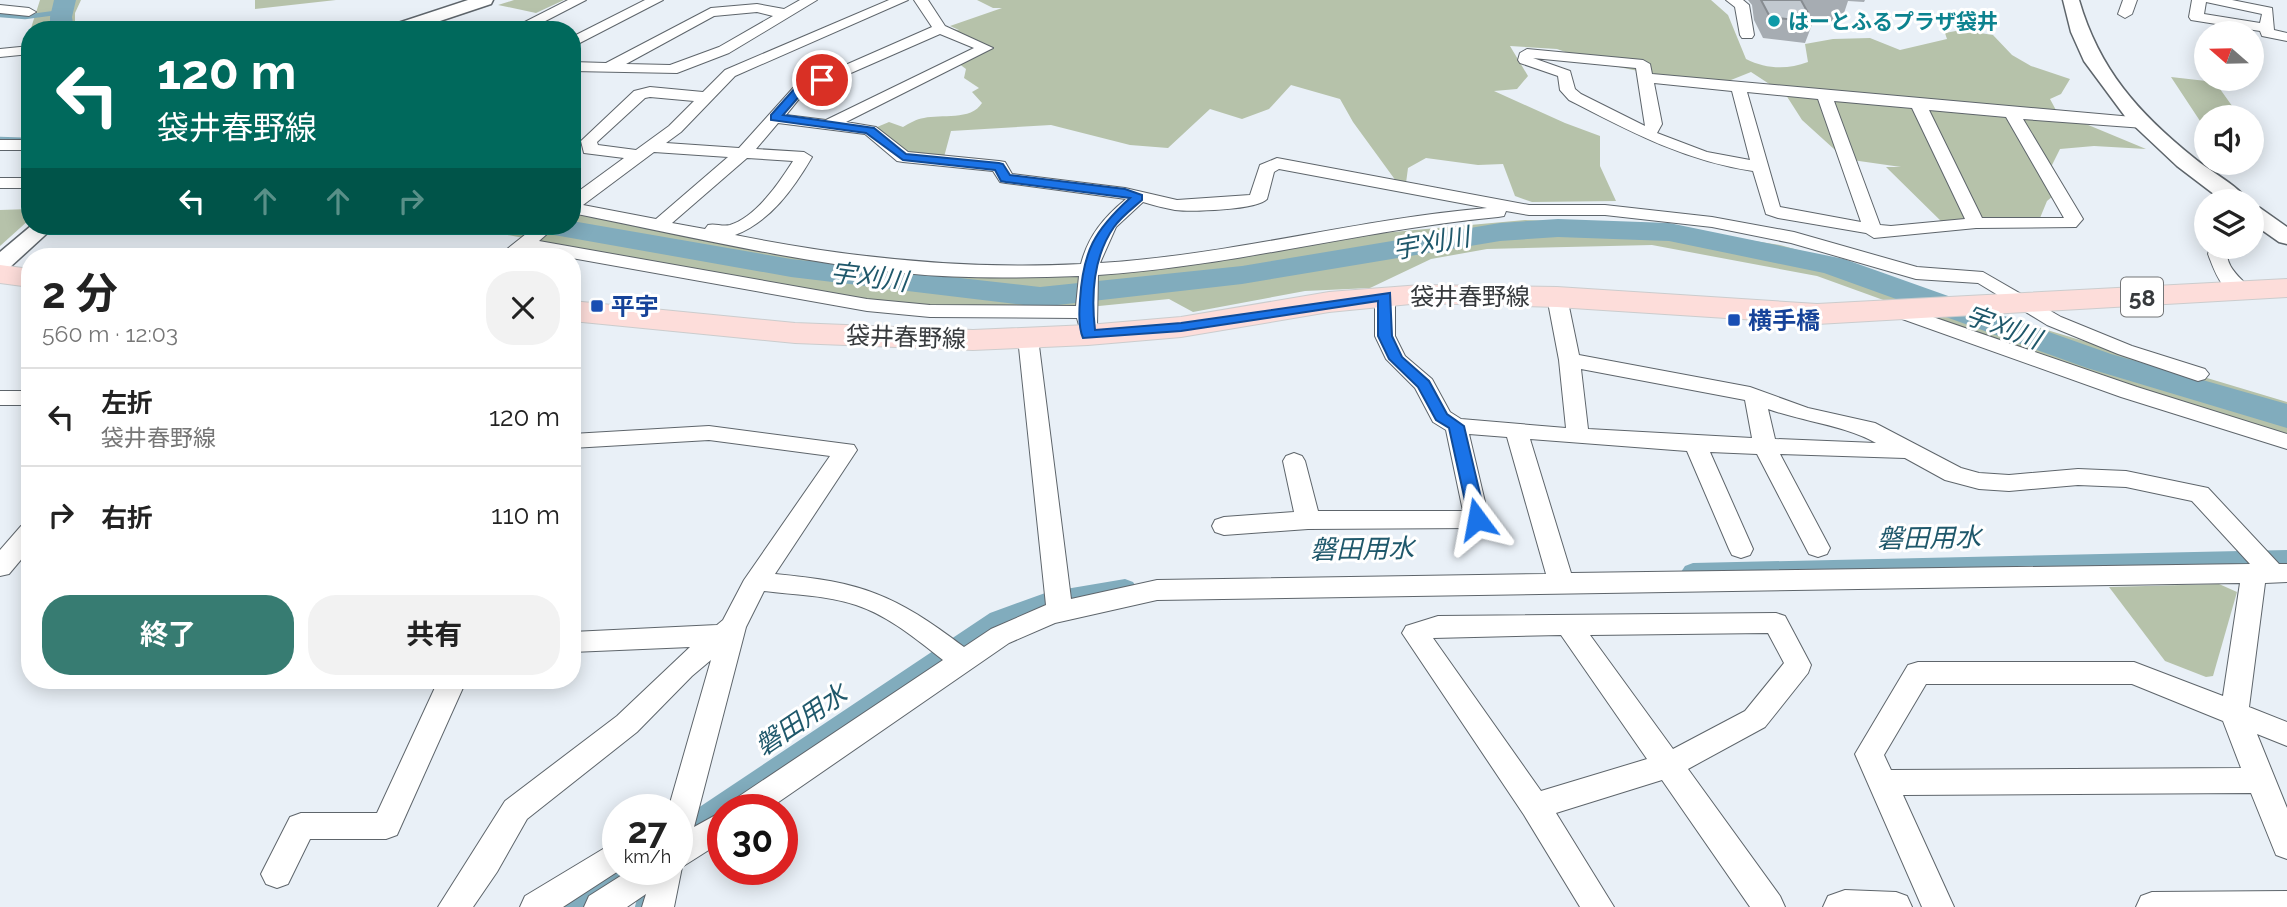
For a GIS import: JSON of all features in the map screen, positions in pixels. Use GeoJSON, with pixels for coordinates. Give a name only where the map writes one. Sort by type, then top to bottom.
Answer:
{"type":"FeatureCollection","features":[{"type":"Feature","properties":{"kind":"main road"},"geometry":{"type":"LineString","coordinates":[[0,274],[21,277]]}},
{"type":"Feature","properties":{"kind":"main road","name":"袋井春野線"},"geometry":{"type":"LineString","coordinates":[[581,312],[808,334],[901,339],[1028,338],[1087,323],[1181,327],[1385,296],[1480,294],[1557,297],[1817,314],[2287,288]]}},
{"type":"Feature","properties":{"kind":"street"},"geometry":{"type":"LineString","coordinates":[[423,21],[485,0]]}},
{"type":"Feature","properties":{"kind":"street"},"geometry":{"type":"LineString","coordinates":[[535,21],[579,0]]}},
{"type":"Feature","properties":{"kind":"street"},"geometry":{"type":"LineString","coordinates":[[581,38],[656,0]]}},
{"type":"Feature","properties":{"kind":"street"},"geometry":{"type":"LineString","coordinates":[[581,66],[672,70],[724,50],[810,0]]}},
{"type":"Feature","properties":{"kind":"street"},"geometry":{"type":"LineString","coordinates":[[581,200],[675,129],[730,73],[901,0]]}},
{"type":"Feature","properties":{"kind":"street"},"geometry":{"type":"LineString","coordinates":[[827,125],[986,48],[940,29],[921,0]]}},
{"type":"Feature","properties":{"kind":"street"},"geometry":{"type":"LineString","coordinates":[[1733,0],[1742,5],[1747,35]]}},
{"type":"Feature","properties":{"kind":"street"},"geometry":{"type":"LineString","coordinates":[[2071,0],[2073,14],[2089,52],[2116,93],[2144,123],[2220,189]]}},
{"type":"Feature","properties":{"kind":"street"},"geometry":{"type":"LineString","coordinates":[[2125,15],[2130,0]]}},
{"type":"Feature","properties":{"kind":"street"},"geometry":{"type":"LineString","coordinates":[[2199,0],[2196,18],[2267,29]]}},
{"type":"Feature","properties":{"kind":"street"},"geometry":{"type":"LineString","coordinates":[[2211,0],[2267,5],[2267,33],[2287,37]]}},
{"type":"Feature","properties":{"kind":"street"},"geometry":{"type":"LineString","coordinates":[[609,67],[711,12],[757,8],[786,14]]}},
{"type":"Feature","properties":{"kind":"street"},"geometry":{"type":"LineString","coordinates":[[0,9],[29,12]]}},
{"type":"Feature","properties":{"kind":"street"},"geometry":{"type":"LineString","coordinates":[[665,219],[743,153],[798,90],[940,29]]}},
{"type":"Feature","properties":{"kind":"street"},"geometry":{"type":"LineString","coordinates":[[0,53],[21,51]]}},
{"type":"Feature","properties":{"kind":"street"},"geometry":{"type":"LineString","coordinates":[[1645,133],[1653,128],[1654,124],[1648,78],[1643,64],[1527,53],[1525,60],[1532,66],[1565,74],[1568,90],[1575,97],[1645,133],[1682,152],[1701,158],[1760,167]]}},
{"type":"Feature","properties":{"kind":"street"},"geometry":{"type":"LineString","coordinates":[[1648,78],[2144,123]]}},
{"type":"Feature","properties":{"kind":"street"},"geometry":{"type":"LineString","coordinates":[[1738,86],[1772,210],[1874,232],[1976,223],[2070,223],[2074,219],[2012,113]]}},
{"type":"Feature","properties":{"kind":"street"},"geometry":{"type":"LineString","coordinates":[[581,206],[729,232],[747,222],[790,182],[804,157],[590,149],[589,142],[640,94],[650,92],[706,97]]}},
{"type":"Feature","properties":{"kind":"street"},"geometry":{"type":"LineString","coordinates":[[1824,95],[1874,232]]}},
{"type":"Feature","properties":{"kind":"street"},"geometry":{"type":"LineString","coordinates":[[1918,104],[1976,223]]}},
{"type":"Feature","properties":{"kind":"street"},"geometry":{"type":"LineString","coordinates":[[775,118],[870,130],[903,157],[999,166],[1006,178],[1125,193],[1177,205],[1222,204],[1258,199],[1266,169],[1277,163],[1529,210]]}},
{"type":"Feature","properties":{"kind":"street"},"geometry":{"type":"LineString","coordinates":[[0,145],[21,145]]}},
{"type":"Feature","properties":{"kind":"street"},"geometry":{"type":"LineString","coordinates":[[0,183],[21,183]]}},
{"type":"Feature","properties":{"kind":"street"},"geometry":{"type":"LineString","coordinates":[[581,252],[867,305],[1087,323],[1089,271],[1095,249],[1109,224],[1138,197]]}},
{"type":"Feature","properties":{"kind":"street"},"geometry":{"type":"LineString","coordinates":[[581,206],[796,251],[886,265],[1014,272],[1089,271],[1220,258],[1433,220],[1529,210],[1605,210],[1712,222],[1794,238],[1916,273],[1983,278],[2010,304],[2091,337],[2198,374]]}},
{"type":"Feature","properties":{"kind":"street"},"geometry":{"type":"LineString","coordinates":[[0,264],[34,235]]}},
{"type":"Feature","properties":{"kind":"street"},"geometry":{"type":"LineString","coordinates":[[518,248],[535,235]]}},
{"type":"Feature","properties":{"kind":"street"},"geometry":{"type":"LineString","coordinates":[[526,242],[558,248]]}},
{"type":"Feature","properties":{"kind":"street"},"geometry":{"type":"LineString","coordinates":[[2219,259],[2227,279],[2242,291]]}},
{"type":"Feature","properties":{"kind":"street"},"geometry":{"type":"LineString","coordinates":[[1385,296],[1385,336],[1396,359],[1424,384],[1441,417],[1456,426],[1696,445],[1908,451]]}},
{"type":"Feature","properties":{"kind":"street"},"geometry":{"type":"LineString","coordinates":[[1557,297],[1569,360],[1578,436]]}},
{"type":"Feature","properties":{"kind":"street"},"geometry":{"type":"LineString","coordinates":[[1908,311],[2129,392],[2287,442]]}},
{"type":"Feature","properties":{"kind":"street"},"geometry":{"type":"LineString","coordinates":[[1028,338],[1060,611]]}},
{"type":"Feature","properties":{"kind":"street"},"geometry":{"type":"LineString","coordinates":[[1569,360],[1755,396],[1803,414],[1867,428],[1953,474],[1979,481],[2009,483],[2078,477],[2126,479],[2200,494],[2267,568]]}},
{"type":"Feature","properties":{"kind":"street"},"geometry":{"type":"LineString","coordinates":[[1755,396],[1765,448],[1818,548]]}},
{"type":"Feature","properties":{"kind":"street"},"geometry":{"type":"LineString","coordinates":[[0,398],[21,398]]}},
{"type":"Feature","properties":{"kind":"street"},"geometry":{"type":"LineString","coordinates":[[1224,526],[1308,520],[1477,519],[1456,426]]}},
{"type":"Feature","properties":{"kind":"street"},"geometry":{"type":"LineString","coordinates":[[1516,431],[1561,583]]}},
{"type":"Feature","properties":{"kind":"street"},"geometry":{"type":"LineString","coordinates":[[581,440],[709,433],[846,450],[757,581],[727,631],[686,794]]}},
{"type":"Feature","properties":{"kind":"street"},"geometry":{"type":"LineString","coordinates":[[1696,445],[1741,549]]}},
{"type":"Feature","properties":{"kind":"street"},"geometry":{"type":"LineString","coordinates":[[1294,461],[1308,520]]}},
{"type":"Feature","properties":{"kind":"street"},"geometry":{"type":"LineString","coordinates":[[0,567],[21,543]]}},
{"type":"Feature","properties":{"kind":"street"},"geometry":{"type":"LineString","coordinates":[[767,794],[1000,636],[1060,611],[1157,590],[2267,568]]}},
{"type":"Feature","properties":{"kind":"street"},"geometry":{"type":"LineString","coordinates":[[2267,568],[2235,713],[2287,845]]}},
{"type":"Feature","properties":{"kind":"street"},"geometry":{"type":"LineString","coordinates":[[757,581],[835,591],[868,599],[913,623],[963,661]]}},
{"type":"Feature","properties":{"kind":"street"},"geometry":{"type":"LineString","coordinates":[[1535,806],[1669,765],[1755,719],[1798,665],[1776,624],[1438,626],[1415,633],[1535,806],[1598,907]]}},
{"type":"Feature","properties":{"kind":"street"},"geometry":{"type":"LineString","coordinates":[[1568,625],[1769,907]]}},
{"type":"Feature","properties":{"kind":"street"},"geometry":{"type":"LineString","coordinates":[[581,641],[727,631]]}},
{"type":"Feature","properties":{"kind":"street"},"geometry":{"type":"LineString","coordinates":[[454,907],[486,862],[516,810],[627,724],[682,668],[727,631]]}},
{"type":"Feature","properties":{"kind":"street"},"geometry":{"type":"LineString","coordinates":[[1938,907],[1869,754],[1918,673],[2134,673],[2287,734]]}},
{"type":"Feature","properties":{"kind":"street"},"geometry":{"type":"LineString","coordinates":[[277,874],[301,826],[386,826],[448,689]]}},
{"type":"Feature","properties":{"kind":"street"},"geometry":{"type":"LineString","coordinates":[[1882,783],[2261,780]]}},
{"type":"Feature","properties":{"kind":"street"},"geometry":{"type":"LineString","coordinates":[[536,907],[602,864]]}},
{"type":"Feature","properties":{"kind":"street"},"geometry":{"type":"LineString","coordinates":[[600,907],[633,885]]}},
{"type":"Feature","properties":{"kind":"street"},"geometry":{"type":"LineString","coordinates":[[657,907],[663,885]]}},
{"type":"Feature","properties":{"kind":"street"},"geometry":{"type":"LineString","coordinates":[[2152,907],[2287,906]]}},
{"type":"Feature","properties":{"kind":"street"},"geometry":{"type":"LineString","coordinates":[[1839,907],[1896,907]]}},
{"type":"Feature","properties":{"kind":"green space"},"geometry":{"type":"Polygon","coordinates":[[[40,0],[81,0],[75,13],[75,21],[33,21],[40,0]]]}},
{"type":"Feature","properties":{"kind":"green space"},"geometry":{"type":"Polygon","coordinates":[[[255,0],[336,0],[255,9],[255,0]]]}},
{"type":"Feature","properties":{"kind":"green space"},"geometry":{"type":"Polygon","coordinates":[[[514,0],[564,0],[536,13],[498,5],[514,0]]]}},
{"type":"Feature","properties":{"kind":"green space"},"geometry":{"type":"Polygon","coordinates":[[[977,0],[1711,0],[1728,15],[1746,59],[1777,67],[1808,62],[1805,44],[1833,39],[1870,38],[1900,50],[1947,39],[1945,33],[1961,30],[1993,35],[2012,55],[2031,66],[2070,79],[2061,94],[2050,99],[2057,112],[2146,149],[2094,146],[2060,149],[2051,167],[2059,191],[2047,201],[2040,218],[2011,224],[1947,227],[1886,167],[1901,167],[1845,159],[1802,120],[1786,95],[1751,72],[1721,84],[1707,85],[1594,62],[1557,49],[1510,46],[1528,76],[1517,89],[1494,91],[1600,136],[1600,166],[1616,201],[1532,202],[1515,196],[1503,164],[1478,165],[1426,158],[1408,168],[1406,183],[1396,181],[1353,122],[1340,99],[1291,85],[1269,109],[1242,119],[1210,109],[1168,148],[1130,145],[1051,125],[951,131],[944,157],[900,155],[870,130],[889,122],[903,127],[913,121],[931,117],[963,115],[977,109],[982,103],[972,92],[979,88],[964,78],[966,69],[958,63],[992,47],[950,29],[959,30],[950,26],[1002,8],[993,8],[977,0]]]}},
{"type":"Feature","properties":{"kind":"green space"},"geometry":{"type":"Polygon","coordinates":[[[2171,77],[2194,80],[2194,91],[2221,91],[2231,105],[2194,105],[2194,112],[2171,77]]]}},
{"type":"Feature","properties":{"kind":"green space"},"geometry":{"type":"Polygon","coordinates":[[[21,209],[21,227],[0,246],[0,210],[21,209]]]}},
{"type":"Feature","properties":{"kind":"green space"},"geometry":{"type":"Polygon","coordinates":[[[581,215],[838,262],[965,275],[1156,268],[1382,233],[1525,220],[1645,224],[1780,245],[1852,265],[2030,325],[2287,402],[2287,436],[2160,400],[1817,276],[1652,245],[1487,249],[1431,259],[1370,288],[1305,291],[1193,312],[1169,299],[1079,308],[879,306],[508,235],[581,235],[581,215]]]}},
{"type":"Feature","properties":{"kind":"green space"},"geometry":{"type":"Polygon","coordinates":[[[2219,584],[2237,592],[2213,676],[2206,677],[2165,661],[2109,587],[2219,584]]]}},
{"type":"Feature","properties":{"kind":"building"},"geometry":{"type":"Polygon","coordinates":[[[1761,0],[1801,0],[1813,22],[1770,17],[1761,0]]]}},
{"type":"Feature","properties":{"kind":"waterway","name":"宇刈川"},"geometry":{"type":"LineString","coordinates":[[61,21],[65,0]]}},
{"type":"Feature","properties":{"kind":"waterway"},"geometry":{"type":"LineString","coordinates":[[0,15],[25,17],[62,12]]}},
{"type":"Feature","properties":{"kind":"waterway"},"geometry":{"type":"LineString","coordinates":[[0,139],[21,140]]}},
{"type":"Feature","properties":{"kind":"waterway","name":"宇刈川"},"geometry":{"type":"LineString","coordinates":[[581,231],[791,268],[1040,297],[1242,275],[1500,232],[1558,228],[1669,232],[1833,266],[2099,361],[2287,416]]}},
{"type":"Feature","properties":{"kind":"waterway","name":"磐田用水"},"geometry":{"type":"LineString","coordinates":[[1693,572],[2287,558]]}},
{"type":"Feature","properties":{"kind":"waterway","name":"磐田用水"},"geometry":{"type":"LineString","coordinates":[[693,827],[999,620],[1048,601],[1125,588]]}},
{"type":"Feature","properties":{"kind":"waterway","name":"磐田用水"},"geometry":{"type":"LineString","coordinates":[[574,907],[607,885]]}},
{"type":"Feature","properties":{"kind":"waterway"},"geometry":{"type":"LineString","coordinates":[[639,907],[644,888]]}},
{"type":"Feature","properties":{"kind":"place","name":"はーとふるプラザ袋井"},"geometry":{"type":"Point","coordinates":[1774,21]}},
{"type":"Feature","properties":{"kind":"place","name":"平宇"},"geometry":{"type":"Point","coordinates":[597,306]}},
{"type":"Feature","properties":{"kind":"place","name":"横手橋"},"geometry":{"type":"Point","coordinates":[1734,320]}},
{"type":"Feature","properties":{"kind":"route"},"geometry":{"type":"LineString","coordinates":[[822,80],[798,90],[775,118],[870,130],[903,157],[999,166],[1006,178],[1125,193],[1138,197],[1109,224],[1095,249],[1088,272],[1088,335],[1181,327],[1329,302],[1385,296],[1385,336],[1396,359],[1424,384],[1441,417],[1456,426],[1477,519]]}}]}
